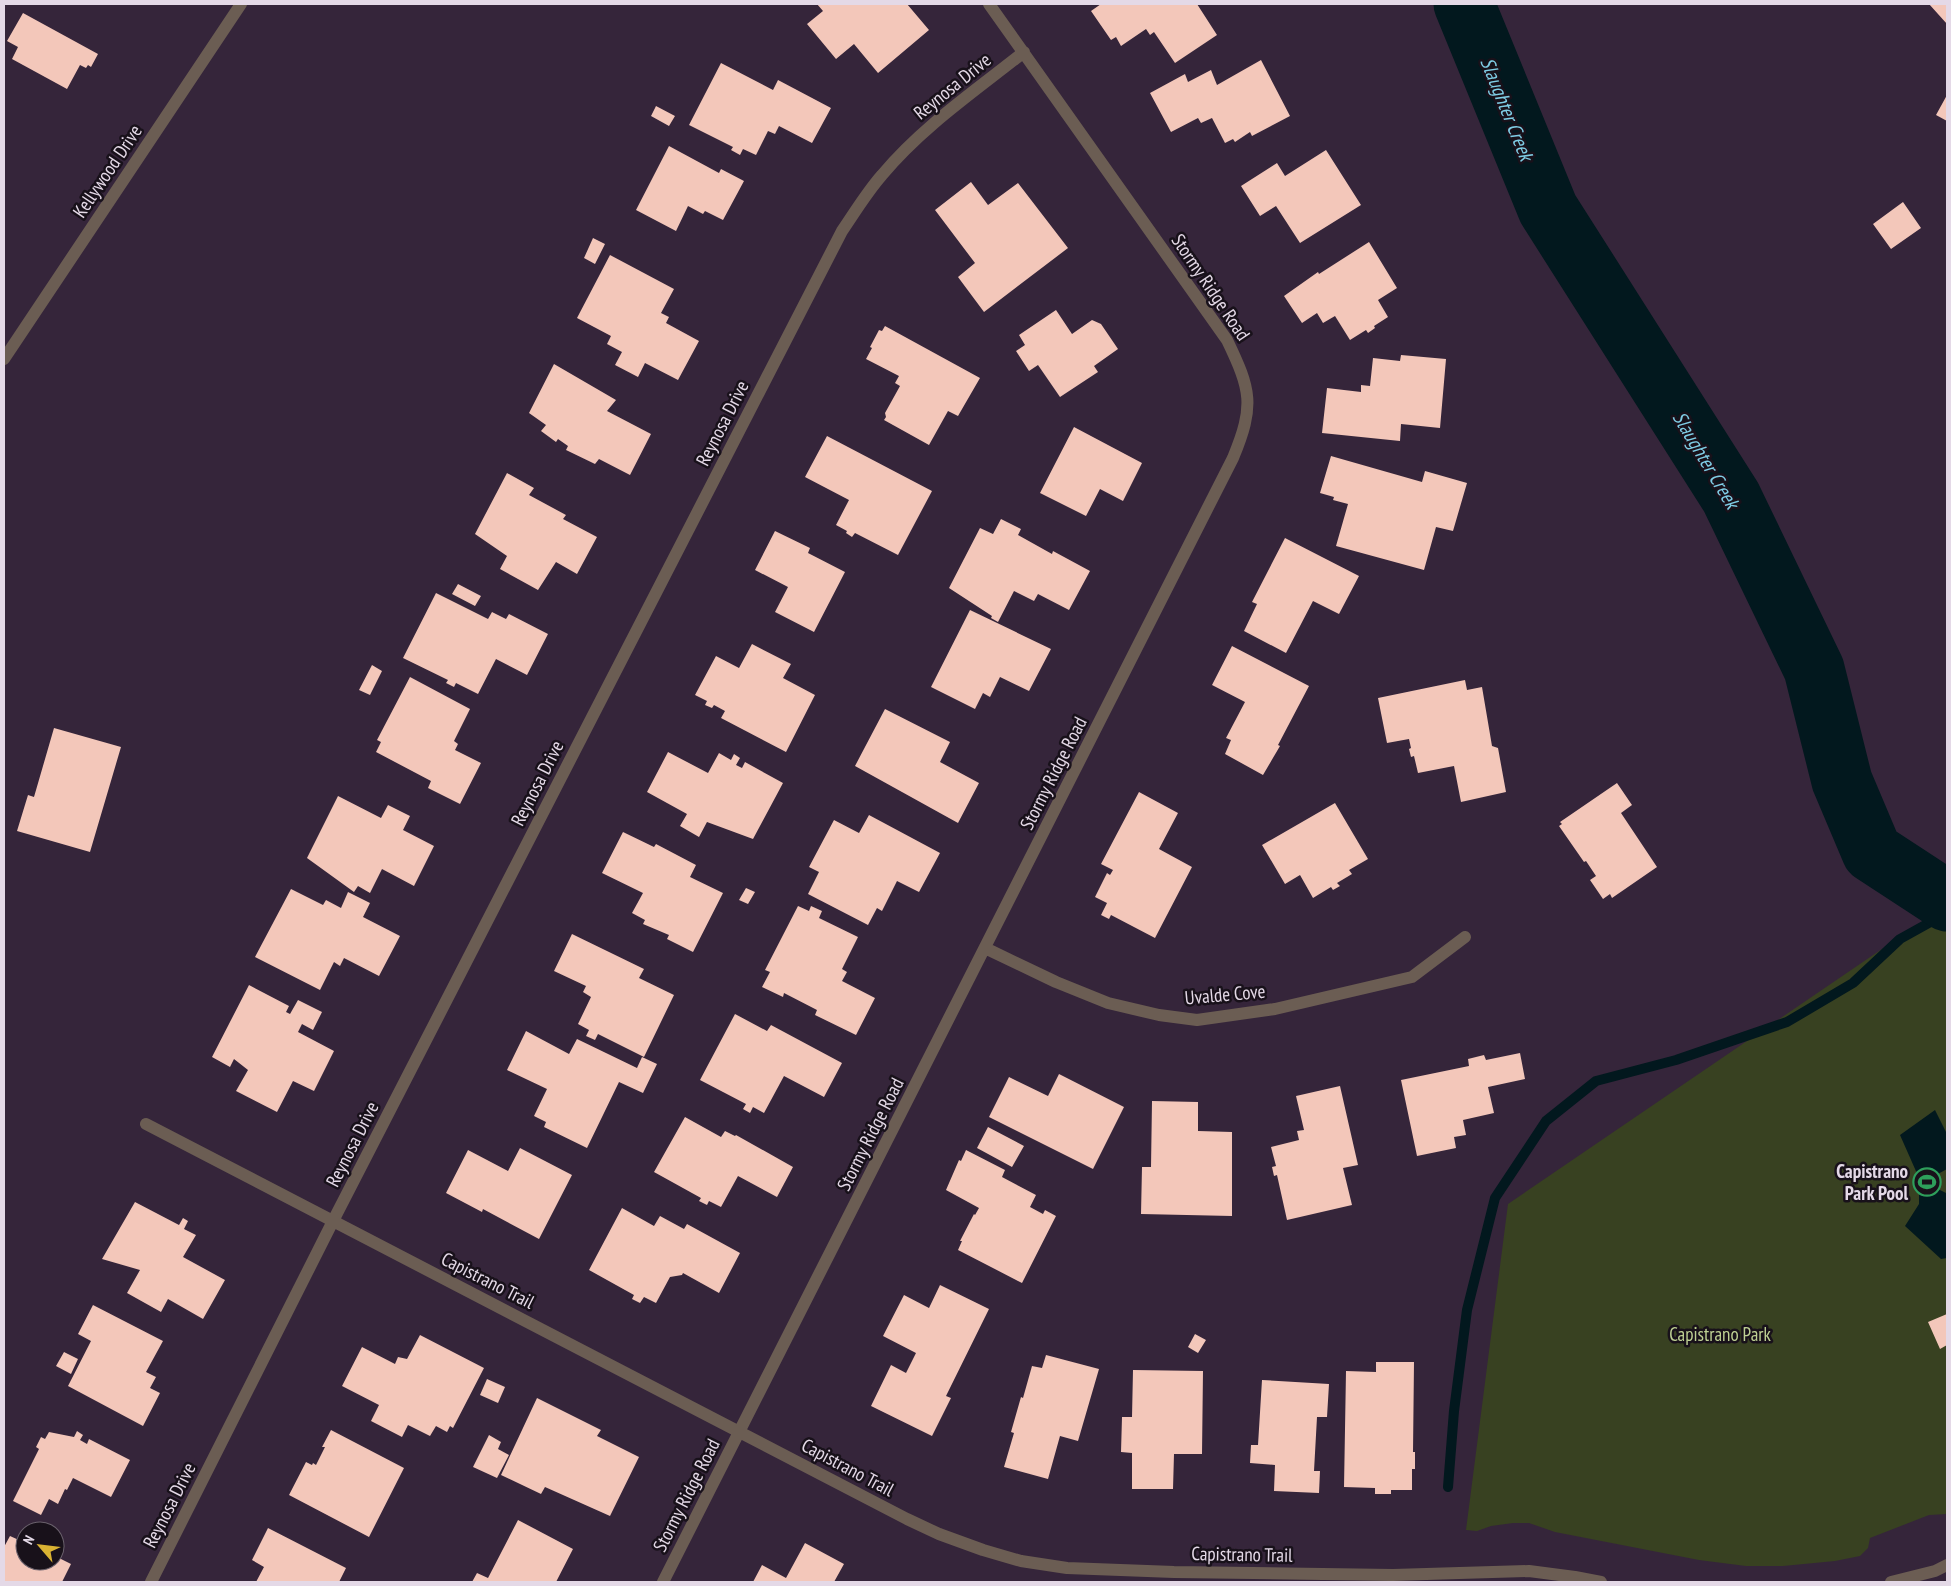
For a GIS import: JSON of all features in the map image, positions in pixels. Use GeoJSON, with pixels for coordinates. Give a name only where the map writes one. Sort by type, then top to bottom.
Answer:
{"type":"FeatureCollection","features":[{"type":"Feature","properties":{"kind":"street","name":"Kellywood Drive"},"geometry":{"type":"LineString","coordinates":[[4,359],[241,4]]}},
{"type":"Feature","properties":{"kind":"street","name":"Stormy Ridge Road"},"geometry":{"type":"LineString","coordinates":[[663,1582],[1233,458],[1244,430],[1248,404],[1246,386],[1241,369],[1227,340],[989,4]]}},
{"type":"Feature","properties":{"kind":"street","name":"Reynosa Drive"},"geometry":{"type":"LineString","coordinates":[[151,1582],[333,1221],[842,231],[862,200],[883,173],[906,150],[936,122],[1024,52]]}},
{"type":"Feature","properties":{"kind":"street","name":"Uvalde Cove"},"geometry":{"type":"LineString","coordinates":[[985,948],[1056,982],[1108,1003],[1159,1015],[1197,1020],[1275,1009],[1412,977],[1465,937]]}},
{"type":"Feature","properties":{"kind":"street","name":"Capistrano Trail"},"geometry":{"type":"LineString","coordinates":[[146,1124],[907,1519],[939,1534],[983,1550],[1021,1560],[1067,1568],[1174,1577],[1529,1571],[1602,1582]]}},
{"type":"Feature","properties":{"kind":"street"},"geometry":{"type":"LineString","coordinates":[[1891,1582],[1935,1571],[1947,1566]]}},
{"type":"Feature","properties":{"kind":"green space","name":"Capistrano Park"},"geometry":{"type":"Polygon","coordinates":[[[1945,906],[1947,907],[1947,1514],[1929,1515],[1870,1538],[1868,1548],[1860,1556],[1835,1561],[1783,1566],[1746,1566],[1699,1560],[1555,1532],[1529,1523],[1491,1526],[1477,1531],[1466,1530],[1508,1204],[1945,906]]]}},
{"type":"Feature","properties":{"kind":"water","name":"Capistrano Park Pool"},"geometry":{"type":"Polygon","coordinates":[[[1935,1110],[1947,1134],[1947,1169],[1936,1175],[1934,1187],[1947,1192],[1947,1258],[1941,1259],[1905,1226],[1919,1204],[1919,1178],[1900,1135],[1935,1110]]]}},
{"type":"Feature","properties":{"kind":"building"},"geometry":{"type":"Polygon","coordinates":[[[817,4],[907,4],[929,30],[878,73],[854,44],[836,59],[807,24],[823,11],[817,4]]]}},
{"type":"Feature","properties":{"kind":"building"},"geometry":{"type":"Polygon","coordinates":[[[1101,4],[1197,4],[1217,35],[1175,63],[1154,32],[1150,35],[1146,29],[1121,46],[1116,37],[1111,40],[1091,11],[1101,4]]]}},
{"type":"Feature","properties":{"kind":"building"},"geometry":{"type":"Polygon","coordinates":[[[1929,4],[1947,4],[1947,24],[1929,4]]]}},
{"type":"Feature","properties":{"kind":"building"},"geometry":{"type":"Polygon","coordinates":[[[23,13],[98,54],[91,67],[88,65],[86,68],[80,65],[67,89],[12,59],[18,47],[7,41],[23,13]]]}},
{"type":"Feature","properties":{"kind":"building"},"geometry":{"type":"Polygon","coordinates":[[[1261,60],[1290,116],[1252,136],[1250,132],[1235,142],[1233,139],[1225,143],[1212,118],[1201,123],[1198,118],[1171,132],[1150,93],[1185,74],[1188,82],[1211,70],[1217,85],[1261,60]]]}},
{"type":"Feature","properties":{"kind":"building"},"geometry":{"type":"Polygon","coordinates":[[[721,63],[773,90],[778,80],[831,108],[812,143],[779,126],[775,134],[768,131],[756,155],[743,149],[740,155],[731,150],[733,147],[689,125],[721,63]]]}},
{"type":"Feature","properties":{"kind":"building"},"geometry":{"type":"Polygon","coordinates":[[[1947,95],[1947,121],[1936,115],[1947,95]]]}},
{"type":"Feature","properties":{"kind":"building"},"geometry":{"type":"Polygon","coordinates":[[[656,106],[675,116],[669,126],[651,116],[656,106]]]}},
{"type":"Feature","properties":{"kind":"building"},"geometry":{"type":"Polygon","coordinates":[[[669,146],[719,173],[721,169],[744,181],[723,220],[705,211],[703,214],[688,206],[676,231],[636,210],[669,146]]]}},
{"type":"Feature","properties":{"kind":"building"},"geometry":{"type":"Polygon","coordinates":[[[1326,150],[1361,205],[1300,243],[1276,206],[1260,216],[1241,186],[1277,163],[1285,176],[1326,150]]]}},
{"type":"Feature","properties":{"kind":"building"},"geometry":{"type":"Polygon","coordinates":[[[971,182],[988,205],[1018,183],[1068,248],[984,312],[958,277],[975,263],[935,210],[971,182]]]}},
{"type":"Feature","properties":{"kind":"building"},"geometry":{"type":"Polygon","coordinates":[[[1903,202],[1921,228],[1891,249],[1873,224],[1903,202]]]}},
{"type":"Feature","properties":{"kind":"building"},"geometry":{"type":"Polygon","coordinates":[[[593,238],[605,244],[595,264],[584,258],[593,238]]]}},
{"type":"Feature","properties":{"kind":"building"},"geometry":{"type":"Polygon","coordinates":[[[1369,242],[1397,288],[1378,300],[1388,317],[1374,326],[1375,328],[1368,333],[1366,330],[1350,340],[1335,316],[1323,323],[1317,313],[1302,323],[1284,296],[1318,272],[1319,274],[1369,242]]]}},
{"type":"Feature","properties":{"kind":"building"},"geometry":{"type":"Polygon","coordinates":[[[610,255],[674,289],[661,313],[669,317],[666,323],[699,341],[678,380],[645,363],[638,377],[615,365],[622,352],[607,344],[611,336],[577,318],[610,255]]]}},
{"type":"Feature","properties":{"kind":"building"},"geometry":{"type":"Polygon","coordinates":[[[1056,310],[1072,334],[1092,320],[1101,324],[1118,349],[1094,366],[1098,372],[1060,397],[1038,365],[1029,371],[1016,351],[1025,345],[1019,335],[1056,310]]]}},
{"type":"Feature","properties":{"kind":"building"},"geometry":{"type":"Polygon","coordinates":[[[885,326],[980,378],[958,416],[948,411],[929,445],[884,420],[886,417],[885,413],[900,386],[895,383],[899,376],[866,359],[879,330],[882,331],[885,326]]]}},
{"type":"Feature","properties":{"kind":"building"},"geometry":{"type":"Polygon","coordinates":[[[1401,355],[1446,359],[1440,428],[1401,424],[1400,441],[1322,433],[1327,388],[1361,392],[1361,385],[1370,386],[1373,358],[1400,361],[1401,355]]]}},
{"type":"Feature","properties":{"kind":"building"},"geometry":{"type":"Polygon","coordinates":[[[554,364],[616,400],[607,411],[651,434],[630,475],[599,459],[595,464],[566,450],[568,446],[558,439],[556,442],[541,431],[546,425],[529,413],[554,364]]]}},
{"type":"Feature","properties":{"kind":"building"},"geometry":{"type":"Polygon","coordinates":[[[1074,427],[1142,463],[1123,501],[1100,489],[1086,516],[1040,493],[1074,427]]]}},
{"type":"Feature","properties":{"kind":"building"},"geometry":{"type":"Polygon","coordinates":[[[827,436],[932,491],[898,555],[855,533],[852,537],[846,533],[847,531],[836,525],[849,500],[805,477],[827,436]]]}},
{"type":"Feature","properties":{"kind":"building"},"geometry":{"type":"Polygon","coordinates":[[[1331,456],[1422,482],[1425,471],[1467,483],[1453,531],[1436,527],[1424,570],[1336,546],[1348,504],[1333,500],[1334,497],[1320,493],[1331,456]]]}},
{"type":"Feature","properties":{"kind":"building"},"geometry":{"type":"Polygon","coordinates":[[[507,473],[534,488],[529,495],[566,515],[563,519],[597,537],[577,574],[556,562],[538,590],[500,569],[507,556],[475,534],[507,473]]]}},
{"type":"Feature","properties":{"kind":"building"},"geometry":{"type":"Polygon","coordinates":[[[1001,519],[1021,529],[1018,535],[1052,554],[1053,551],[1090,571],[1069,610],[1038,594],[1034,601],[1014,591],[998,622],[991,618],[992,616],[949,588],[980,528],[993,534],[1001,519]]]}},
{"type":"Feature","properties":{"kind":"building"},"geometry":{"type":"Polygon","coordinates":[[[775,531],[810,548],[808,553],[845,572],[814,632],[775,612],[788,587],[755,570],[775,531]]]}},
{"type":"Feature","properties":{"kind":"building"},"geometry":{"type":"Polygon","coordinates":[[[1285,538],[1359,576],[1339,614],[1313,601],[1286,653],[1244,631],[1257,604],[1252,602],[1285,538]]]}},
{"type":"Feature","properties":{"kind":"building"},"geometry":{"type":"Polygon","coordinates":[[[458,584],[481,596],[475,606],[452,594],[458,584]]]}},
{"type":"Feature","properties":{"kind":"building"},"geometry":{"type":"Polygon","coordinates":[[[436,593],[488,619],[492,612],[506,619],[509,614],[548,634],[527,675],[496,659],[478,694],[456,683],[454,687],[446,683],[448,680],[403,658],[436,593]]]}},
{"type":"Feature","properties":{"kind":"building"},"geometry":{"type":"Polygon","coordinates":[[[970,610],[1051,649],[1029,691],[1000,677],[990,697],[983,693],[975,709],[931,687],[970,610]]]}},
{"type":"Feature","properties":{"kind":"building"},"geometry":{"type":"Polygon","coordinates":[[[752,644],[791,664],[783,678],[815,695],[786,752],[721,718],[725,711],[714,705],[712,708],[705,705],[707,701],[695,695],[716,656],[739,668],[752,644]]]}},
{"type":"Feature","properties":{"kind":"building"},"geometry":{"type":"Polygon","coordinates":[[[1232,646],[1309,686],[1278,745],[1280,746],[1263,775],[1225,754],[1231,740],[1226,738],[1245,702],[1212,685],[1232,646]]]}},
{"type":"Feature","properties":{"kind":"building"},"geometry":{"type":"Polygon","coordinates":[[[372,665],[382,671],[370,695],[359,690],[372,665]]]}},
{"type":"Feature","properties":{"kind":"building"},"geometry":{"type":"Polygon","coordinates":[[[410,677],[470,709],[454,741],[458,744],[455,750],[481,763],[460,804],[428,788],[431,781],[376,752],[381,742],[377,740],[410,677]]]}},
{"type":"Feature","properties":{"kind":"building"},"geometry":{"type":"Polygon","coordinates":[[[1465,680],[1467,690],[1482,687],[1492,746],[1498,748],[1506,792],[1461,802],[1454,766],[1418,773],[1414,756],[1411,757],[1409,739],[1387,743],[1378,698],[1465,680]]]}},
{"type":"Feature","properties":{"kind":"building"},"geometry":{"type":"Polygon","coordinates":[[[885,709],[950,742],[940,762],[979,783],[958,823],[855,766],[885,709]]]}},
{"type":"Feature","properties":{"kind":"building"},"geometry":{"type":"Polygon","coordinates":[[[54,728],[121,747],[90,852],[17,831],[28,795],[34,797],[54,728]]]}},
{"type":"Feature","properties":{"kind":"building"},"geometry":{"type":"Polygon","coordinates":[[[668,752],[708,773],[719,753],[731,760],[734,754],[740,758],[736,765],[742,768],[745,762],[783,783],[753,839],[707,822],[699,837],[680,826],[687,814],[647,792],[668,752]]]}},
{"type":"Feature","properties":{"kind":"building"},"geometry":{"type":"Polygon","coordinates":[[[1617,783],[1632,805],[1621,813],[1657,867],[1612,898],[1610,894],[1603,899],[1590,880],[1596,876],[1559,826],[1562,824],[1560,822],[1617,783]]]}},
{"type":"Feature","properties":{"kind":"building"},"geometry":{"type":"Polygon","coordinates":[[[1139,792],[1178,813],[1159,849],[1192,867],[1155,938],[1111,915],[1109,919],[1101,915],[1107,903],[1095,897],[1107,873],[1110,875],[1113,870],[1101,864],[1139,792]]]}},
{"type":"Feature","properties":{"kind":"building"},"geometry":{"type":"Polygon","coordinates":[[[338,796],[381,818],[388,805],[410,816],[403,830],[434,846],[414,886],[382,869],[370,893],[358,886],[354,892],[307,858],[338,796]]]}},
{"type":"Feature","properties":{"kind":"building"},"geometry":{"type":"Polygon","coordinates":[[[1335,803],[1368,859],[1349,870],[1352,874],[1337,883],[1340,886],[1333,890],[1331,887],[1313,898],[1300,875],[1285,884],[1262,845],[1335,803]]]}},
{"type":"Feature","properties":{"kind":"building"},"geometry":{"type":"Polygon","coordinates":[[[869,815],[940,853],[919,892],[897,881],[882,911],[877,908],[868,925],[808,894],[819,872],[809,867],[834,820],[859,833],[869,815]]]}},
{"type":"Feature","properties":{"kind":"building"},"geometry":{"type":"Polygon","coordinates":[[[623,832],[654,847],[656,844],[696,865],[690,877],[723,893],[693,952],[667,939],[669,935],[643,924],[645,920],[632,913],[643,893],[602,873],[623,832]]]}},
{"type":"Feature","properties":{"kind":"building"},"geometry":{"type":"Polygon","coordinates":[[[746,888],[755,892],[748,904],[739,900],[746,888]]]}},
{"type":"Feature","properties":{"kind":"building"},"geometry":{"type":"Polygon","coordinates":[[[291,889],[323,905],[326,900],[341,908],[348,892],[370,903],[363,917],[400,936],[379,976],[344,958],[340,966],[334,962],[320,990],[255,957],[291,889]]]}},
{"type":"Feature","properties":{"kind":"building"},"geometry":{"type":"Polygon","coordinates":[[[798,906],[809,911],[811,906],[822,911],[819,918],[858,937],[842,969],[847,972],[842,981],[875,998],[856,1035],[815,1015],[817,1010],[784,993],[783,997],[762,987],[770,972],[765,970],[798,906]]]}},
{"type":"Feature","properties":{"kind":"building"},"geometry":{"type":"Polygon","coordinates":[[[572,934],[644,969],[639,978],[674,995],[644,1057],[598,1034],[595,1040],[586,1036],[589,1030],[578,1024],[591,997],[583,992],[586,986],[554,971],[572,934]]]}},
{"type":"Feature","properties":{"kind":"building"},"geometry":{"type":"Polygon","coordinates":[[[249,985],[289,1006],[286,1012],[290,1014],[298,1000],[322,1012],[313,1030],[302,1024],[298,1032],[334,1051],[314,1091],[293,1081],[277,1112],[236,1091],[248,1070],[234,1059],[230,1067],[212,1057],[249,985]]]}},
{"type":"Feature","properties":{"kind":"building"},"geometry":{"type":"Polygon","coordinates":[[[735,1014],[767,1031],[771,1025],[842,1063],[824,1097],[784,1076],[764,1113],[753,1107],[750,1113],[743,1109],[746,1104],[700,1080],[735,1014]]]}},
{"type":"Feature","properties":{"kind":"building"},"geometry":{"type":"Polygon","coordinates":[[[526,1031],[569,1054],[577,1039],[637,1068],[642,1057],[657,1064],[643,1093],[619,1082],[587,1148],[544,1127],[546,1122],[534,1116],[547,1089],[507,1070],[526,1031]]]}},
{"type":"Feature","properties":{"kind":"building"},"geometry":{"type":"Polygon","coordinates":[[[1520,1053],[1525,1079],[1488,1087],[1494,1113],[1463,1120],[1466,1135],[1454,1137],[1456,1148],[1417,1156],[1401,1080],[1469,1066],[1468,1059],[1484,1055],[1486,1060],[1520,1053]]]}},
{"type":"Feature","properties":{"kind":"building"},"geometry":{"type":"Polygon","coordinates":[[[1059,1074],[1124,1107],[1093,1169],[989,1117],[1009,1077],[1048,1096],[1059,1074]]]}},
{"type":"Feature","properties":{"kind":"building"},"geometry":{"type":"Polygon","coordinates":[[[1340,1086],[1358,1165],[1343,1168],[1352,1205],[1287,1220],[1277,1175],[1274,1176],[1272,1167],[1276,1166],[1271,1147],[1299,1140],[1297,1131],[1304,1130],[1296,1096],[1340,1086]]]}},
{"type":"Feature","properties":{"kind":"building"},"geometry":{"type":"Polygon","coordinates":[[[1152,1101],[1198,1102],[1198,1131],[1232,1132],[1232,1216],[1141,1214],[1142,1167],[1151,1167],[1152,1101]]]}},
{"type":"Feature","properties":{"kind":"building"},"geometry":{"type":"Polygon","coordinates":[[[685,1117],[721,1137],[725,1131],[736,1135],[793,1167],[777,1197],[738,1176],[721,1207],[709,1201],[707,1205],[699,1201],[701,1198],[654,1172],[685,1117]]]}},
{"type":"Feature","properties":{"kind":"building"},"geometry":{"type":"Polygon","coordinates":[[[988,1127],[1024,1146],[1012,1167],[977,1148],[988,1127]]]}},
{"type":"Feature","properties":{"kind":"building"},"geometry":{"type":"Polygon","coordinates":[[[520,1148],[572,1175],[539,1239],[483,1209],[482,1212],[446,1193],[468,1150],[508,1171],[520,1148]]]}},
{"type":"Feature","properties":{"kind":"building"},"geometry":{"type":"Polygon","coordinates":[[[966,1150],[1005,1170],[1002,1177],[1036,1195],[1030,1207],[1043,1214],[1045,1210],[1056,1216],[1022,1283],[958,1250],[962,1241],[960,1241],[979,1208],[946,1190],[959,1160],[961,1161],[966,1150]]]}},
{"type":"Feature","properties":{"kind":"building"},"geometry":{"type":"Polygon","coordinates":[[[135,1202],[179,1225],[183,1218],[188,1221],[184,1229],[196,1235],[183,1257],[225,1280],[203,1319],[168,1299],[161,1312],[127,1293],[140,1270],[102,1259],[135,1202]]]}},
{"type":"Feature","properties":{"kind":"building"},"geometry":{"type":"Polygon","coordinates":[[[622,1208],[654,1226],[660,1216],[684,1229],[687,1224],[740,1253],[719,1293],[683,1273],[682,1275],[670,1277],[656,1303],[644,1297],[640,1303],[632,1299],[634,1295],[589,1270],[622,1208]]]}},
{"type":"Feature","properties":{"kind":"building"},"geometry":{"type":"Polygon","coordinates":[[[940,1285],[989,1309],[946,1396],[951,1398],[932,1436],[871,1406],[891,1365],[906,1373],[916,1353],[883,1336],[904,1295],[929,1308],[940,1285]]]}},
{"type":"Feature","properties":{"kind":"building"},"geometry":{"type":"Polygon","coordinates":[[[93,1305],[163,1341],[146,1372],[156,1377],[150,1388],[160,1393],[143,1426],[68,1386],[91,1341],[78,1334],[93,1305]]]}},
{"type":"Feature","properties":{"kind":"building"},"geometry":{"type":"Polygon","coordinates":[[[1947,1314],[1947,1345],[1940,1349],[1928,1322],[1947,1314]]]}},
{"type":"Feature","properties":{"kind":"building"},"geometry":{"type":"Polygon","coordinates":[[[1195,1334],[1206,1340],[1198,1353],[1188,1347],[1195,1334]]]}},
{"type":"Feature","properties":{"kind":"building"},"geometry":{"type":"Polygon","coordinates":[[[420,1335],[484,1368],[453,1428],[450,1426],[447,1432],[436,1426],[430,1436],[408,1425],[402,1437],[371,1421],[379,1405],[342,1386],[362,1347],[395,1364],[398,1357],[407,1359],[420,1335]]]}},
{"type":"Feature","properties":{"kind":"building"},"geometry":{"type":"Polygon","coordinates":[[[64,1352],[78,1359],[71,1374],[56,1366],[64,1352]]]}},
{"type":"Feature","properties":{"kind":"building"},"geometry":{"type":"Polygon","coordinates":[[[1046,1355],[1099,1369],[1078,1441],[1060,1436],[1048,1479],[1004,1467],[1014,1433],[1011,1432],[1032,1366],[1042,1368],[1046,1355]]]}},
{"type":"Feature","properties":{"kind":"building"},"geometry":{"type":"Polygon","coordinates":[[[1376,1362],[1414,1362],[1413,1452],[1415,1452],[1415,1469],[1412,1469],[1412,1490],[1391,1490],[1391,1494],[1375,1494],[1375,1488],[1344,1487],[1346,1371],[1376,1372],[1376,1362]]]}},
{"type":"Feature","properties":{"kind":"building"},"geometry":{"type":"Polygon","coordinates":[[[1133,1370],[1203,1371],[1202,1454],[1174,1454],[1173,1489],[1132,1489],[1132,1453],[1121,1452],[1122,1417],[1132,1417],[1133,1370]]]}},
{"type":"Feature","properties":{"kind":"building"},"geometry":{"type":"Polygon","coordinates":[[[487,1379],[505,1387],[498,1403],[480,1395],[487,1379]]]}},
{"type":"Feature","properties":{"kind":"building"},"geometry":{"type":"Polygon","coordinates":[[[1262,1380],[1329,1384],[1327,1417],[1317,1417],[1314,1471],[1320,1471],[1319,1493],[1274,1491],[1275,1465],[1250,1463],[1251,1445],[1258,1445],[1262,1380]]]}},
{"type":"Feature","properties":{"kind":"building"},"geometry":{"type":"Polygon","coordinates":[[[537,1398],[601,1430],[597,1436],[639,1457],[610,1516],[545,1487],[541,1494],[501,1475],[537,1398]]]}},
{"type":"Feature","properties":{"kind":"building"},"geometry":{"type":"Polygon","coordinates":[[[331,1430],[404,1468],[369,1537],[289,1495],[306,1462],[316,1465],[325,1447],[322,1447],[331,1430]]]}},
{"type":"Feature","properties":{"kind":"building"},"geometry":{"type":"Polygon","coordinates":[[[77,1431],[83,1435],[80,1440],[87,1444],[89,1439],[130,1460],[111,1497],[73,1478],[58,1504],[49,1499],[41,1515],[13,1501],[39,1449],[36,1447],[41,1437],[45,1439],[49,1432],[74,1437],[77,1431]]]}},
{"type":"Feature","properties":{"kind":"building"},"geometry":{"type":"Polygon","coordinates":[[[489,1435],[501,1442],[498,1449],[509,1455],[497,1478],[473,1467],[489,1435]]]}},
{"type":"Feature","properties":{"kind":"building"},"geometry":{"type":"Polygon","coordinates":[[[518,1520],[573,1549],[556,1582],[472,1582],[477,1573],[488,1578],[518,1520]]]}},
{"type":"Feature","properties":{"kind":"building"},"geometry":{"type":"Polygon","coordinates":[[[268,1528],[346,1568],[339,1582],[256,1582],[264,1567],[252,1560],[268,1528]]]}},
{"type":"Feature","properties":{"kind":"building"},"geometry":{"type":"Polygon","coordinates":[[[10,1536],[15,1538],[15,1571],[65,1571],[65,1561],[71,1564],[62,1582],[4,1582],[4,1547],[10,1536]]]}},
{"type":"Feature","properties":{"kind":"building"},"geometry":{"type":"Polygon","coordinates":[[[805,1543],[844,1564],[834,1582],[753,1582],[762,1565],[786,1578],[805,1543]]]}},
{"type":"Feature","properties":{"kind":"waterway","name":"Slaughter Creek"},"geometry":{"type":"LineString","coordinates":[[1464,4],[1548,209],[1731,497],[1814,669],[1842,781],[1872,852],[1947,901]]}},
{"type":"Feature","properties":{"kind":"waterway"},"geometry":{"type":"LineString","coordinates":[[1448,1487],[1454,1411],[1467,1310],[1495,1198],[1546,1121],[1596,1081],[1676,1060],[1787,1022],[1853,983],[1900,939],[1936,919],[1947,917]]}},
{"type":"Feature","properties":{"kind":"place","name":"Capistrano Park Pool"},"geometry":{"type":"Point","coordinates":[1927,1182]}}]}
